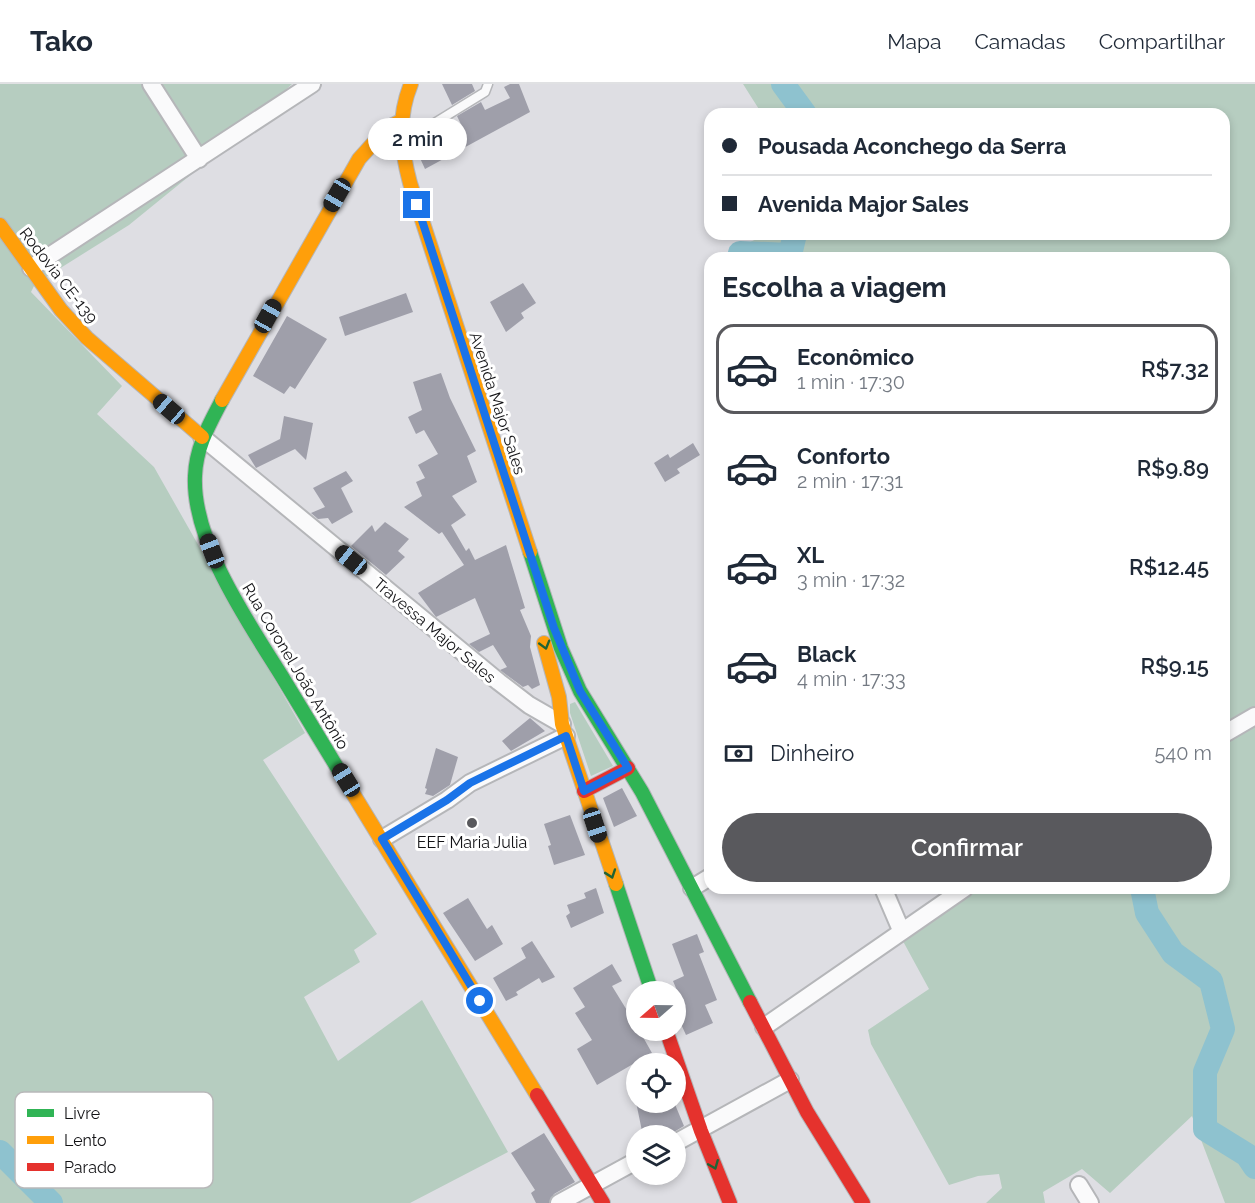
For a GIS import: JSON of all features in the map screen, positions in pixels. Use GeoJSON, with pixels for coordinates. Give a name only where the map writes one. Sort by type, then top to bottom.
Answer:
{"type":"FeatureCollection","features":[{"type":"Feature","properties":{"kind":"main road","name":"Avenida Major Sales"},"geometry":{"type":"LineString","coordinates":[[396,84],[387,128],[451,354]]}},
{"type":"Feature","properties":{"kind":"main road","name":"Avenida Major Sales"},"geometry":{"type":"LineString","coordinates":[[411,84],[405,97],[393,147],[410,183],[514,527],[559,698],[564,730],[648,981]]}},
{"type":"Feature","properties":{"kind":"main road"},"geometry":{"type":"LineString","coordinates":[[387,128],[401,121]]}},
{"type":"Feature","properties":{"kind":"main road","name":"Rua Coronel João Antônio"},"geometry":{"type":"LineString","coordinates":[[387,128],[359,159],[348,176],[202,437],[196,462],[196,493],[206,537],[217,566],[250,625],[603,1203]]}},
{"type":"Feature","properties":{"kind":"main road","name":"Rodovia CE-139"},"geometry":{"type":"LineString","coordinates":[[0,225],[61,310],[87,338],[202,437]]}},
{"type":"Feature","properties":{"kind":"main road","name":"Avenida Major Sales"},"geometry":{"type":"LineString","coordinates":[[498,500],[514,527],[580,691],[628,768],[799,1098],[863,1203]]}},
{"type":"Feature","properties":{"kind":"main road"},"geometry":{"type":"LineString","coordinates":[[559,698],[580,691]]}},
{"type":"Feature","properties":{"kind":"main road"},"geometry":{"type":"LineString","coordinates":[[584,791],[628,768]]}},
{"type":"Feature","properties":{"kind":"main road"},"geometry":{"type":"LineString","coordinates":[[670,1041],[701,1131],[730,1203]]}},
{"type":"Feature","properties":{"kind":"main road"},"geometry":{"type":"LineString","coordinates":[[790,1080],[807,1095],[872,1203]]}},
{"type":"Feature","properties":{"kind":"street"},"geometry":{"type":"LineString","coordinates":[[151,84],[199,159]]}},
{"type":"Feature","properties":{"kind":"street"},"geometry":{"type":"LineString","coordinates":[[32,268],[312,84]]}},
{"type":"Feature","properties":{"kind":"street","name":"Travessa Major Sales"},"geometry":{"type":"LineString","coordinates":[[202,437],[499,682],[564,730]]}},
{"type":"Feature","properties":{"kind":"street"},"geometry":{"type":"LineString","coordinates":[[1230,731],[1255,716]]}},
{"type":"Feature","properties":{"kind":"street"},"geometry":{"type":"LineString","coordinates":[[382,839],[447,800],[470,783],[564,730]]}},
{"type":"Feature","properties":{"kind":"street"},"geometry":{"type":"LineString","coordinates":[[692,888],[704,881]]}},
{"type":"Feature","properties":{"kind":"street"},"geometry":{"type":"LineString","coordinates":[[886,894],[901,930]]}},
{"type":"Feature","properties":{"kind":"street"},"geometry":{"type":"LineString","coordinates":[[764,1027],[956,894]]}},
{"type":"Feature","properties":{"kind":"street"},"geometry":{"type":"LineString","coordinates":[[686,1138],[790,1080]]}},
{"type":"Feature","properties":{"kind":"street"},"geometry":{"type":"LineString","coordinates":[[559,1203],[626,1166]]}},
{"type":"Feature","properties":{"kind":"street"},"geometry":{"type":"LineString","coordinates":[[1079,1185],[1090,1203]]}},
{"type":"Feature","properties":{"kind":"lane"},"geometry":{"type":"LineString","coordinates":[[393,147],[485,92],[488,84]]}},
{"type":"Feature","properties":{"kind":"green space"},"geometry":{"type":"Polygon","coordinates":[[[0,84],[292,84],[225,147],[129,225],[35,284],[31,292],[122,386],[97,414],[154,467],[305,733],[263,760],[377,934],[354,950],[360,962],[304,997],[338,1061],[422,1000],[508,1152],[410,1203],[0,1203],[0,84]]]}},
{"type":"Feature","properties":{"kind":"green space"},"geometry":{"type":"Polygon","coordinates":[[[743,84],[1255,84],[1255,1203],[1225,1203],[1192,1116],[1110,1193],[1082,1169],[1043,1192],[1045,1203],[986,1203],[1002,1188],[999,1174],[978,1176],[949,1185],[871,1044],[868,1030],[929,989],[898,932],[956,894],[1230,894],[1230,252],[729,252],[754,240],[1230,240],[1230,108],[758,108],[743,84]]]}},
{"type":"Feature","properties":{"kind":"green space"},"geometry":{"type":"Polygon","coordinates":[[[575,702],[613,766],[591,776],[570,713],[570,704],[575,702]]]}},
{"type":"Feature","properties":{"kind":"building"},"geometry":{"type":"Polygon","coordinates":[[[442,84],[472,84],[475,91],[452,105],[442,84]]]}},
{"type":"Feature","properties":{"kind":"building"},"geometry":{"type":"Polygon","coordinates":[[[519,84],[530,112],[425,169],[420,158],[466,135],[457,116],[481,102],[485,110],[510,98],[504,87],[519,84]]]}},
{"type":"Feature","properties":{"kind":"building"},"geometry":{"type":"Polygon","coordinates":[[[523,283],[536,303],[521,313],[524,318],[506,332],[490,302],[523,283]]]}},
{"type":"Feature","properties":{"kind":"building"},"geometry":{"type":"Polygon","coordinates":[[[406,293],[413,312],[345,336],[339,317],[406,293]]]}},
{"type":"Feature","properties":{"kind":"building"},"geometry":{"type":"Polygon","coordinates":[[[287,316],[327,339],[295,389],[290,386],[284,394],[253,376],[287,316]]]}},
{"type":"Feature","properties":{"kind":"building"},"geometry":{"type":"Polygon","coordinates":[[[441,373],[450,398],[476,451],[467,456],[477,482],[452,496],[466,515],[451,525],[466,551],[469,548],[475,560],[506,545],[525,608],[520,610],[531,636],[530,647],[540,685],[532,689],[528,685],[523,687],[500,670],[507,667],[493,645],[479,652],[469,644],[490,634],[475,598],[436,617],[418,593],[464,565],[442,532],[439,534],[404,507],[422,496],[416,482],[425,478],[418,465],[438,454],[424,430],[416,434],[408,417],[422,410],[413,382],[441,373]]]}},
{"type":"Feature","properties":{"kind":"building"},"geometry":{"type":"Polygon","coordinates":[[[284,416],[313,423],[306,460],[295,449],[256,468],[248,455],[280,439],[284,416]]]}},
{"type":"Feature","properties":{"kind":"building"},"geometry":{"type":"Polygon","coordinates":[[[693,443],[700,455],[677,469],[680,473],[665,482],[654,463],[668,454],[670,458],[693,443]]]}},
{"type":"Feature","properties":{"kind":"building"},"geometry":{"type":"Polygon","coordinates":[[[346,471],[353,481],[341,488],[353,512],[332,524],[328,518],[318,519],[311,513],[325,507],[313,488],[346,471]]]}},
{"type":"Feature","properties":{"kind":"building"},"geometry":{"type":"Polygon","coordinates":[[[385,522],[409,539],[398,551],[405,557],[386,575],[351,546],[372,525],[375,532],[385,522]]]}},
{"type":"Feature","properties":{"kind":"building"},"geometry":{"type":"Polygon","coordinates":[[[530,718],[545,731],[511,751],[502,741],[530,718]]]}},
{"type":"Feature","properties":{"kind":"building"},"geometry":{"type":"Polygon","coordinates":[[[436,748],[458,757],[450,785],[433,796],[425,794],[427,789],[425,788],[436,748]]]}},
{"type":"Feature","properties":{"kind":"building"},"geometry":{"type":"Polygon","coordinates":[[[622,788],[637,816],[614,827],[603,798],[622,788]]]}},
{"type":"Feature","properties":{"kind":"building"},"geometry":{"type":"Polygon","coordinates":[[[570,815],[585,855],[554,865],[548,846],[551,845],[544,824],[570,815]]]}},
{"type":"Feature","properties":{"kind":"building"},"geometry":{"type":"Polygon","coordinates":[[[596,888],[604,913],[571,928],[566,916],[570,913],[567,905],[586,898],[584,893],[596,888]]]}},
{"type":"Feature","properties":{"kind":"building"},"geometry":{"type":"Polygon","coordinates":[[[468,898],[487,929],[492,925],[503,944],[475,961],[443,913],[468,898]]]}},
{"type":"Feature","properties":{"kind":"building"},"geometry":{"type":"Polygon","coordinates":[[[697,934],[704,952],[699,954],[717,1000],[705,1005],[713,1023],[686,1035],[686,981],[673,981],[684,976],[672,944],[697,934]]]}},
{"type":"Feature","properties":{"kind":"building"},"geometry":{"type":"Polygon","coordinates":[[[532,941],[555,977],[542,983],[539,978],[516,992],[518,995],[506,1001],[493,978],[526,958],[521,948],[532,941]]]}},
{"type":"Feature","properties":{"kind":"building"},"geometry":{"type":"Polygon","coordinates":[[[612,964],[622,981],[612,986],[626,1009],[626,1041],[645,1041],[652,1053],[626,1053],[626,1068],[597,1085],[577,1049],[592,1040],[575,1013],[585,1007],[573,988],[612,964]]]}},
{"type":"Feature","properties":{"kind":"building"},"geometry":{"type":"Polygon","coordinates":[[[638,1113],[679,1113],[684,1125],[641,1125],[638,1113]]]}},
{"type":"Feature","properties":{"kind":"building"},"geometry":{"type":"Polygon","coordinates":[[[544,1133],[575,1182],[554,1194],[549,1203],[536,1203],[531,1193],[535,1190],[511,1153],[544,1133]]]}},
{"type":"Feature","properties":{"kind":"waterway"},"geometry":{"type":"LineString","coordinates":[[783,84],[801,108]]}},
{"type":"Feature","properties":{"kind":"waterway"},"geometry":{"type":"LineString","coordinates":[[791,252],[794,240]]}},
{"type":"Feature","properties":{"kind":"waterway"},"geometry":{"type":"LineString","coordinates":[[1143,894],[1147,913],[1173,953],[1211,981],[1223,1029],[1205,1072],[1205,1129],[1247,1155],[1255,1167]]}},
{"type":"Feature","properties":{"kind":"waterway"},"geometry":{"type":"LineString","coordinates":[[0,1152],[15,1167]]}},
{"type":"Feature","properties":{"kind":"waterway"},"geometry":{"type":"LineString","coordinates":[[36,1188],[51,1203]]}},
{"type":"Feature","properties":{"kind":"traffic: fast"},"geometry":{"type":"LineString","coordinates":[[222,400],[204,436],[196,465],[196,501],[203,527],[212,554],[238,606],[352,792]]}},
{"type":"Feature","properties":{"kind":"traffic: fast"},"geometry":{"type":"LineString","coordinates":[[530,552],[561,648],[580,691],[642,792],[750,1002]]}},
{"type":"Feature","properties":{"kind":"traffic: fast"},"geometry":{"type":"LineString","coordinates":[[616,884],[648,981]]}},
{"type":"Feature","properties":{"kind":"traffic: slow"},"geometry":{"type":"LineString","coordinates":[[411,84],[402,121],[404,158],[410,183],[530,552]]}},
{"type":"Feature","properties":{"kind":"traffic: slow"},"geometry":{"type":"LineString","coordinates":[[222,400],[359,159],[387,128],[401,121]]}},
{"type":"Feature","properties":{"kind":"traffic: slow"},"geometry":{"type":"LineString","coordinates":[[0,225],[61,310],[87,338],[202,437]]}},
{"type":"Feature","properties":{"kind":"traffic: slow"},"geometry":{"type":"LineString","coordinates":[[544,643],[559,697],[562,724],[616,884]]}},
{"type":"Feature","properties":{"kind":"traffic: slow"},"geometry":{"type":"LineString","coordinates":[[352,792],[537,1095]]}},
{"type":"Feature","properties":{"kind":"traffic: jam"},"geometry":{"type":"LineString","coordinates":[[584,791],[628,768]]}},
{"type":"Feature","properties":{"kind":"traffic: jam"},"geometry":{"type":"LineString","coordinates":[[750,1002],[807,1112],[863,1203]]}},
{"type":"Feature","properties":{"kind":"traffic: jam"},"geometry":{"type":"LineString","coordinates":[[670,1041],[701,1131],[730,1203]]}},
{"type":"Feature","properties":{"kind":"traffic: jam"},"geometry":{"type":"LineString","coordinates":[[537,1095],[603,1203]]}},
{"type":"Feature","properties":{"kind":"place","name":"EEF Maria Julia"},"geometry":{"type":"Point","coordinates":[472,823]}},
{"type":"Feature","properties":{"kind":"route"},"geometry":{"type":"LineString","coordinates":[[417,205],[561,648],[580,691],[628,768],[584,791],[566,736],[470,783],[447,800],[382,839],[480,1001]]}}]}
